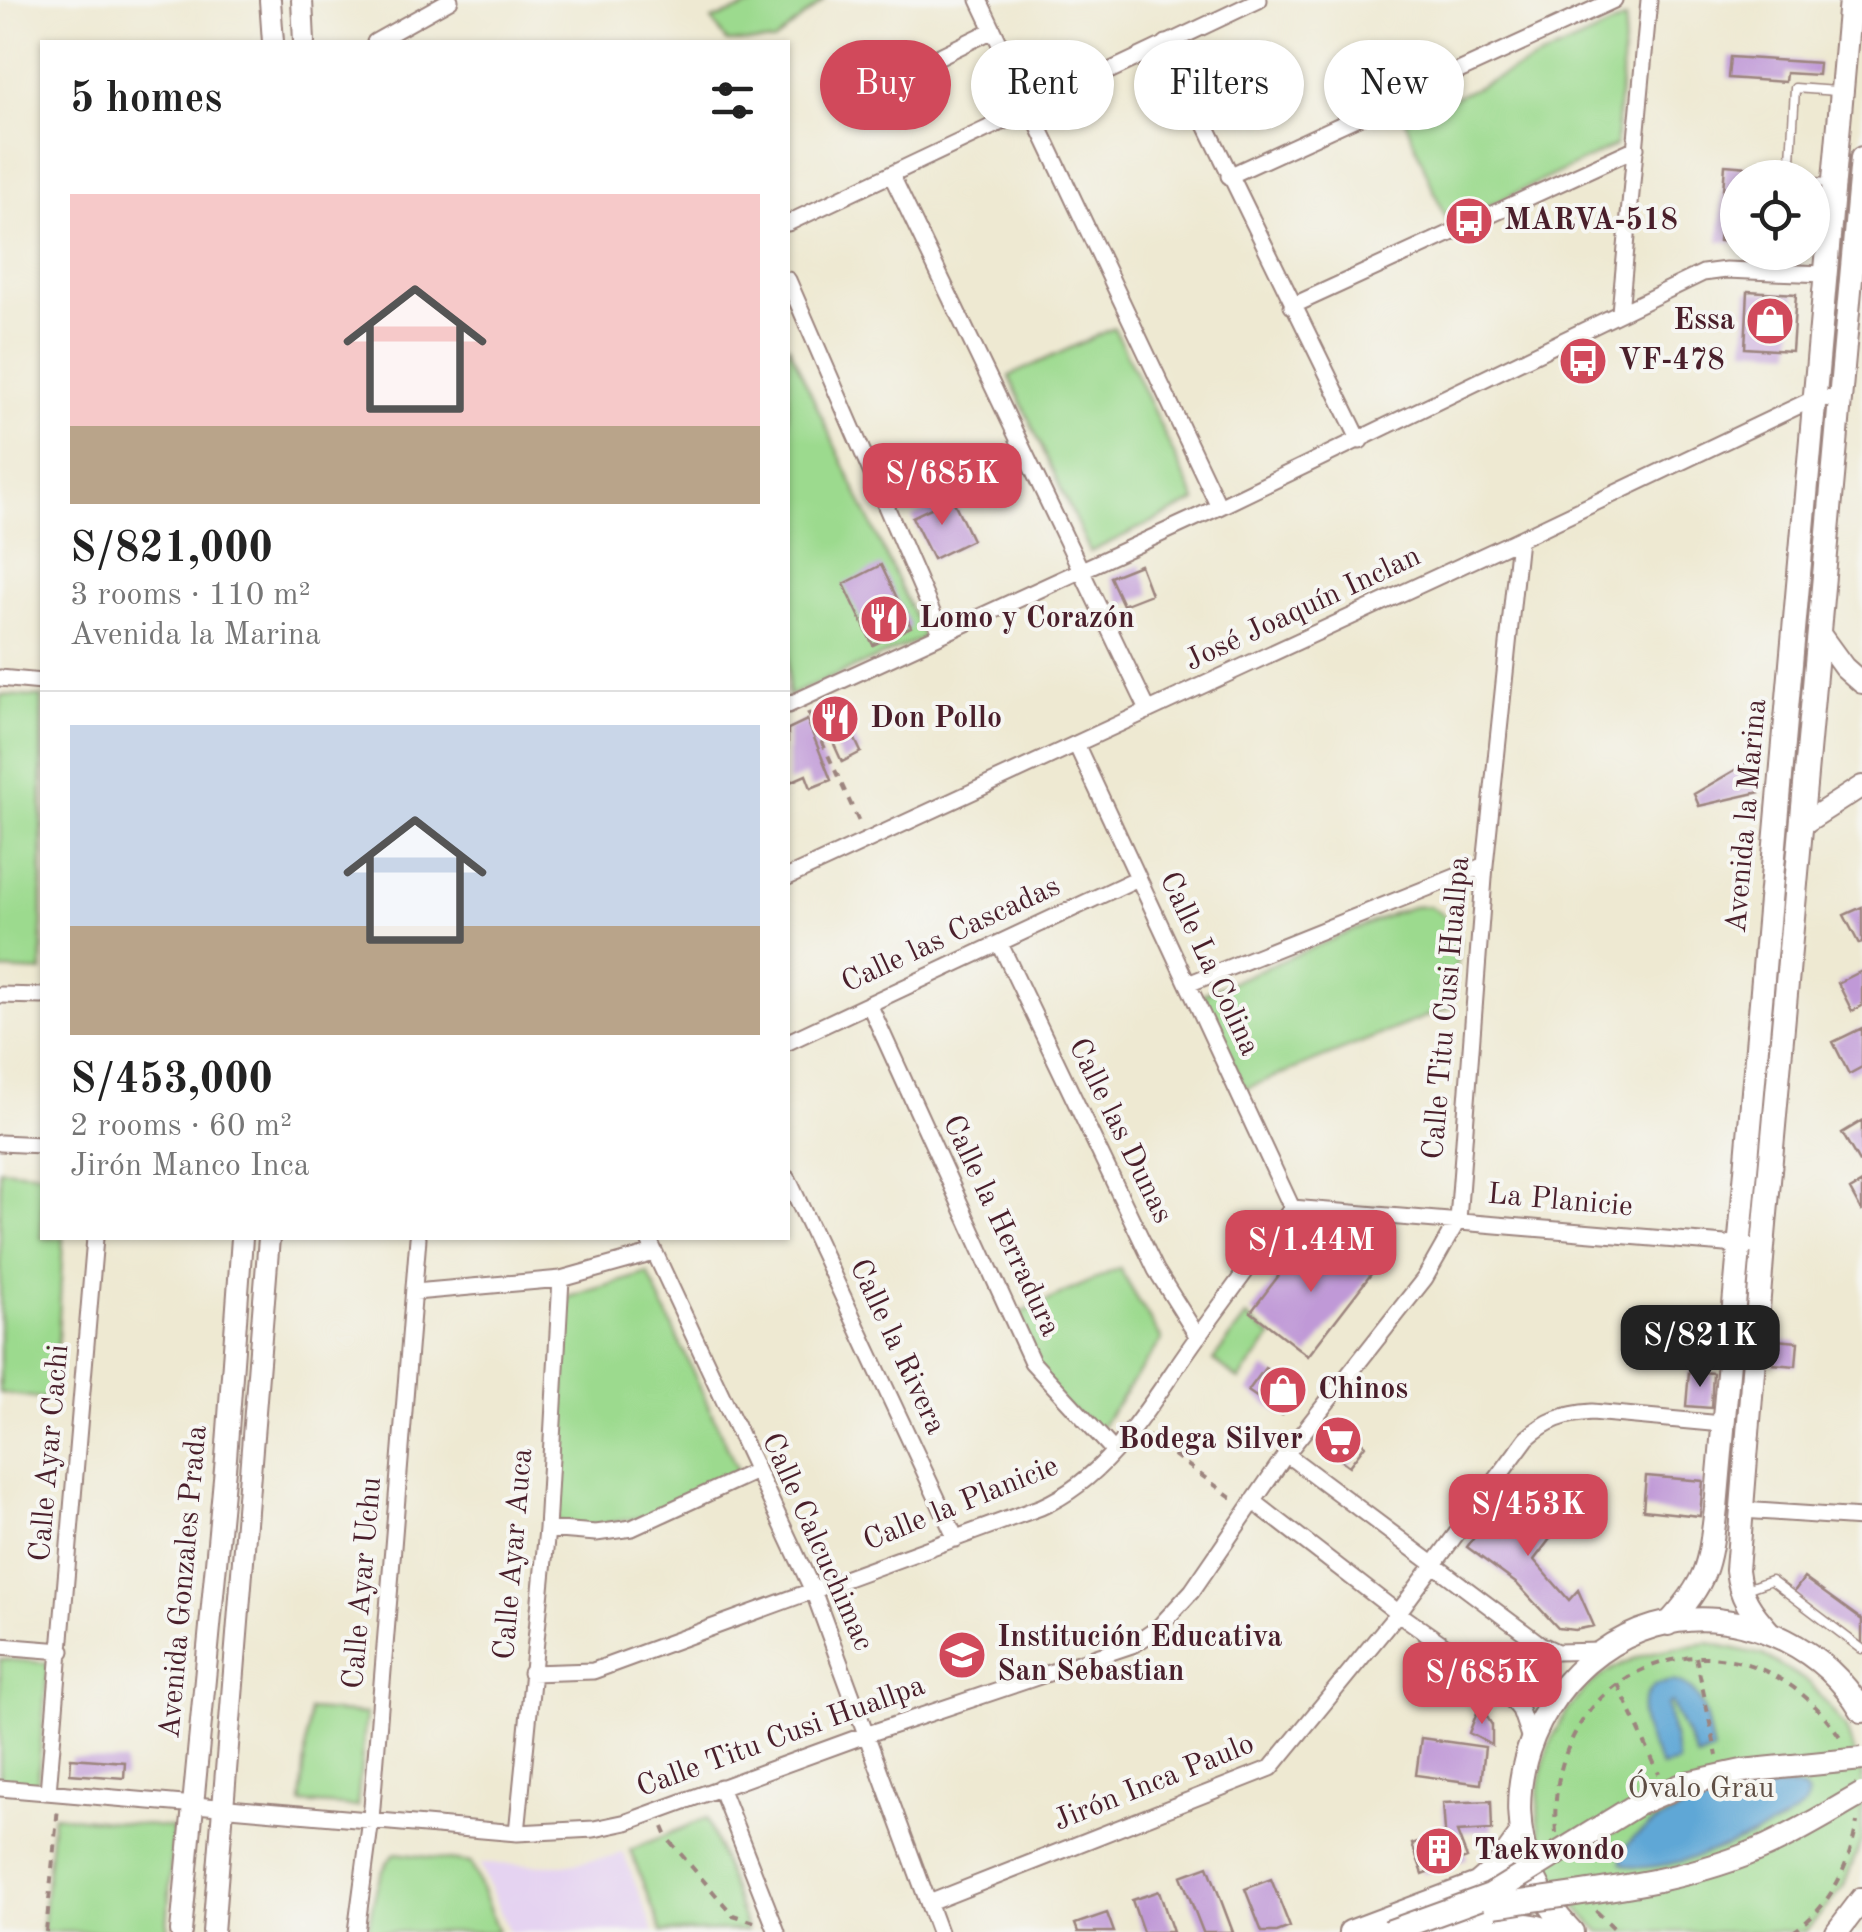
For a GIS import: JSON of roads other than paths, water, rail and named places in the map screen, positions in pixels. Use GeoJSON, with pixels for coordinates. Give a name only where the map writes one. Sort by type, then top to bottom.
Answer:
{"type":"FeatureCollection","features":[{"type":"Feature","properties":{"kind":"main road","name":"Avenida la Marina"},"geometry":{"type":"LineString","coordinates":[[1828,160],[1841,92],[1850,0]]}},
{"type":"Feature","properties":{"kind":"main road","name":"Avenida la Marina"},"geometry":{"type":"LineString","coordinates":[[1668,1624],[1702,1582],[1710,1559],[1722,1424],[1751,1246],[1804,824],[1862,158]]}},
{"type":"Feature","properties":{"kind":"main road","name":"Avenida la Marina"},"geometry":{"type":"LineString","coordinates":[[1740,1591],[1737,1570],[1751,1246],[1826,270]]}},
{"type":"Feature","properties":{"kind":"main road"},"geometry":{"type":"LineString","coordinates":[[1740,1591],[1753,1615],[1769,1632]]}},
{"type":"Feature","properties":{"kind":"main road"},"geometry":{"type":"LineString","coordinates":[[1572,1932],[1536,1882],[1521,1834],[1522,1770],[1530,1739],[1547,1705],[1571,1676],[1600,1652],[1632,1634],[1668,1624],[1702,1620],[1736,1624],[1769,1632],[1803,1649],[1832,1673],[1860,1705]]}},
{"type":"Feature","properties":{"kind":"main road"},"geometry":{"type":"LineString","coordinates":[[1388,1932],[1490,1895],[1638,1804],[1686,1783],[1742,1771],[1862,1759]]}},
{"type":"Feature","properties":{"kind":"main road"},"geometry":{"type":"LineString","coordinates":[[1428,1932],[1494,1906],[1634,1886],[1720,1864],[1860,1803]]}},
{"type":"Feature","properties":{"kind":"main road"},"geometry":{"type":"LineString","coordinates":[[1350,1932],[1476,1884],[1498,1866],[1521,1834]]}},
{"type":"Feature","properties":{"kind":"main road"},"geometry":{"type":"LineString","coordinates":[[1837,1932],[1862,1899]]}},
{"type":"Feature","properties":{"kind":"main road"},"geometry":{"type":"LineString","coordinates":[[1480,1932],[1522,1924],[1552,1932]]}},
{"type":"Feature","properties":{"kind":"street"},"geometry":{"type":"LineString","coordinates":[[270,0],[272,40]]}},
{"type":"Feature","properties":{"kind":"street"},"geometry":{"type":"LineString","coordinates":[[302,0],[304,40]]}},
{"type":"Feature","properties":{"kind":"street"},"geometry":{"type":"LineString","coordinates":[[416,0],[417,18]]}},
{"type":"Feature","properties":{"kind":"street"},"geometry":{"type":"LineString","coordinates":[[378,40],[450,0]]}},
{"type":"Feature","properties":{"kind":"street"},"geometry":{"type":"LineString","coordinates":[[979,0],[999,40]]}},
{"type":"Feature","properties":{"kind":"street"},"geometry":{"type":"LineString","coordinates":[[1172,40],[1259,0]]}},
{"type":"Feature","properties":{"kind":"street"},"geometry":{"type":"LineString","coordinates":[[1229,176],[1614,0]]}},
{"type":"Feature","properties":{"kind":"street"},"geometry":{"type":"LineString","coordinates":[[1620,312],[1649,0]]}},
{"type":"Feature","properties":{"kind":"street"},"geometry":{"type":"LineString","coordinates":[[951,51],[994,30]]}},
{"type":"Feature","properties":{"kind":"street"},"geometry":{"type":"LineString","coordinates":[[790,222],[983,130]]}},
{"type":"Feature","properties":{"kind":"street"},"geometry":{"type":"LineString","coordinates":[[1042,130],[1220,508]]}},
{"type":"Feature","properties":{"kind":"street"},"geometry":{"type":"LineString","coordinates":[[1207,130],[1360,441]]}},
{"type":"Feature","properties":{"kind":"street"},"geometry":{"type":"LineString","coordinates":[[1292,306],[1636,148]]}},
{"type":"Feature","properties":{"kind":"street"},"geometry":{"type":"LineString","coordinates":[[891,174],[1148,710]]}},
{"type":"Feature","properties":{"kind":"street"},"geometry":{"type":"LineString","coordinates":[[795,702],[1220,508],[1708,272],[1826,274]]}},
{"type":"Feature","properties":{"kind":"street"},"geometry":{"type":"LineString","coordinates":[[790,285],[941,633]]}},
{"type":"Feature","properties":{"kind":"street","name":"José Joaquín Inclan"},"geometry":{"type":"LineString","coordinates":[[790,875],[1519,540],[1815,398],[1842,400]]}},
{"type":"Feature","properties":{"kind":"street","name":"Calle Titu Cusi Huallpa"},"geometry":{"type":"LineString","coordinates":[[0,1788],[517,1833],[604,1827],[1134,1644],[1158,1628],[1192,1591],[1286,1454],[1425,1278],[1458,1220],[1485,866],[1519,540]]}},
{"type":"Feature","properties":{"kind":"street"},"geometry":{"type":"LineString","coordinates":[[1820,634],[1844,667],[1862,682]]}},
{"type":"Feature","properties":{"kind":"street"},"geometry":{"type":"LineString","coordinates":[[0,678],[40,682]]}},
{"type":"Feature","properties":{"kind":"street","name":"Calle La Colina"},"geometry":{"type":"LineString","coordinates":[[1076,744],[1292,1208]]}},
{"type":"Feature","properties":{"kind":"street"},"geometry":{"type":"LineString","coordinates":[[1804,824],[1862,786]]}},
{"type":"Feature","properties":{"kind":"street"},"geometry":{"type":"LineString","coordinates":[[1188,984],[1485,866]]}},
{"type":"Feature","properties":{"kind":"street","name":"Calle las Cascadas"},"geometry":{"type":"LineString","coordinates":[[790,1041],[1138,878]]}},
{"type":"Feature","properties":{"kind":"street","name":"Calle las Dunas"},"geometry":{"type":"LineString","coordinates":[[1000,944],[1156,1270],[1198,1337]]}},
{"type":"Feature","properties":{"kind":"street"},"geometry":{"type":"LineString","coordinates":[[0,994],[40,996]]}},
{"type":"Feature","properties":{"kind":"street","name":"Calle la Herradura"},"geometry":{"type":"LineString","coordinates":[[869,1004],[1032,1362],[1114,1451]]}},
{"type":"Feature","properties":{"kind":"street"},"geometry":{"type":"LineString","coordinates":[[0,1143],[40,1145]]}},
{"type":"Feature","properties":{"kind":"street","name":"Calle la Rivera"},"geometry":{"type":"LineString","coordinates":[[790,1183],[956,1538]]}},
{"type":"Feature","properties":{"kind":"street","name":"La Planicie"},"geometry":{"type":"LineString","coordinates":[[1292,1208],[1751,1246]]}},
{"type":"Feature","properties":{"kind":"street","name":"Calle la Planicie"},"geometry":{"type":"LineString","coordinates":[[531,1673],[593,1671],[814,1593],[1060,1499],[1090,1478],[1134,1426],[1292,1208]]}},
{"type":"Feature","properties":{"kind":"street","name":"Calle Ayar Cachi"},"geometry":{"type":"LineString","coordinates":[[54,1793],[95,1240]]}},
{"type":"Feature","properties":{"kind":"street","name":"Avenida Gonzales Prada"},"geometry":{"type":"LineString","coordinates":[[181,1932],[226,1458],[242,1240]]}},
{"type":"Feature","properties":{"kind":"street","name":"Avenida Gonzales Prada"},"geometry":{"type":"LineString","coordinates":[[213,1932],[268,1240]]}},
{"type":"Feature","properties":{"kind":"street","name":"Calle Ayar Uchu"},"geometry":{"type":"LineString","coordinates":[[356,1932],[372,1819],[418,1240]]}},
{"type":"Feature","properties":{"kind":"street"},"geometry":{"type":"LineString","coordinates":[[415,1292],[560,1279],[651,1245]]}},
{"type":"Feature","properties":{"kind":"street","name":"Calle Calcuchimac"},"geometry":{"type":"LineString","coordinates":[[651,1245],[814,1593],[940,1932]]}},
{"type":"Feature","properties":{"kind":"street","name":"Calle Ayar Auca"},"geometry":{"type":"LineString","coordinates":[[517,1833],[548,1530],[560,1279]]}},
{"type":"Feature","properties":{"kind":"street","name":"Jirón Inca Paulo"},"geometry":{"type":"LineString","coordinates":[[928,1903],[1271,1768],[1398,1613],[1526,1438],[1543,1424],[1592,1412],[1722,1424]]}},
{"type":"Feature","properties":{"kind":"street"},"geometry":{"type":"LineString","coordinates":[[1286,1454],[1540,1644],[1557,1652],[1600,1652]]}},
{"type":"Feature","properties":{"kind":"street"},"geometry":{"type":"LineString","coordinates":[[548,1530],[600,1533],[632,1528],[756,1470]]}},
{"type":"Feature","properties":{"kind":"street"},"geometry":{"type":"LineString","coordinates":[[1253,1501],[1398,1613],[1498,1683],[1520,1710],[1530,1739]]}},
{"type":"Feature","properties":{"kind":"street"},"geometry":{"type":"LineString","coordinates":[[1742,1510],[1862,1518]]}},
{"type":"Feature","properties":{"kind":"street"},"geometry":{"type":"LineString","coordinates":[[0,1646],[62,1651]]}},
{"type":"Feature","properties":{"kind":"street"},"geometry":{"type":"LineString","coordinates":[[720,1786],[767,1928]]}},
{"type":"Feature","properties":{"kind":"lane"},"geometry":{"type":"LineString","coordinates":[[1791,160],[1795,88],[1841,92]]}},
{"type":"Feature","properties":{"kind":"lane"},"geometry":{"type":"LineString","coordinates":[[1740,1591],[1771,1580],[1862,1649]]}},
{"type":"Feature","properties":{"kind":"water"},"geometry":{"type":"Polygon","coordinates":[[[1673,1681],[1693,1691],[1699,1699],[1713,1751],[1697,1758],[1671,1703],[1667,1705],[1678,1763],[1661,1767],[1646,1736],[1643,1705],[1655,1685],[1673,1681]]]}},
{"type":"Feature","properties":{"kind":"water"},"geometry":{"type":"Polygon","coordinates":[[[1794,1787],[1808,1795],[1806,1803],[1767,1830],[1684,1861],[1636,1867],[1622,1863],[1625,1850],[1635,1837],[1671,1815],[1732,1794],[1794,1787]]]}},
{"type":"Feature","properties":{"kind":"place","name":"MARVA-518"},"geometry":{"type":"Point","coordinates":[1469,221]}},
{"type":"Feature","properties":{"kind":"place","name":"Essa"},"geometry":{"type":"Point","coordinates":[1770,321]}},
{"type":"Feature","properties":{"kind":"place","name":"VF-478"},"geometry":{"type":"Point","coordinates":[1583,361]}},
{"type":"Feature","properties":{"kind":"place","name":"Lomo y Corazón"},"geometry":{"type":"Point","coordinates":[884,619]}},
{"type":"Feature","properties":{"kind":"place","name":"Don Pollo"},"geometry":{"type":"Point","coordinates":[835,719]}},
{"type":"Feature","properties":{"kind":"place","name":"Chinos"},"geometry":{"type":"Point","coordinates":[1283,1390]}},
{"type":"Feature","properties":{"kind":"place","name":"Bodega Silver"},"geometry":{"type":"Point","coordinates":[1338,1440]}},
{"type":"Feature","properties":{"kind":"place","name":"Institución Educativa San Sebastian"},"geometry":{"type":"Point","coordinates":[962,1655]}},
{"type":"Feature","properties":{"kind":"place","name":"Taekwondo"},"geometry":{"type":"Point","coordinates":[1439,1851]}},
{"type":"Feature","properties":{"kind":"park label","name":"Óvalo Grau"},"geometry":{"type":"Point","coordinates":[1701,1789]}}]}
